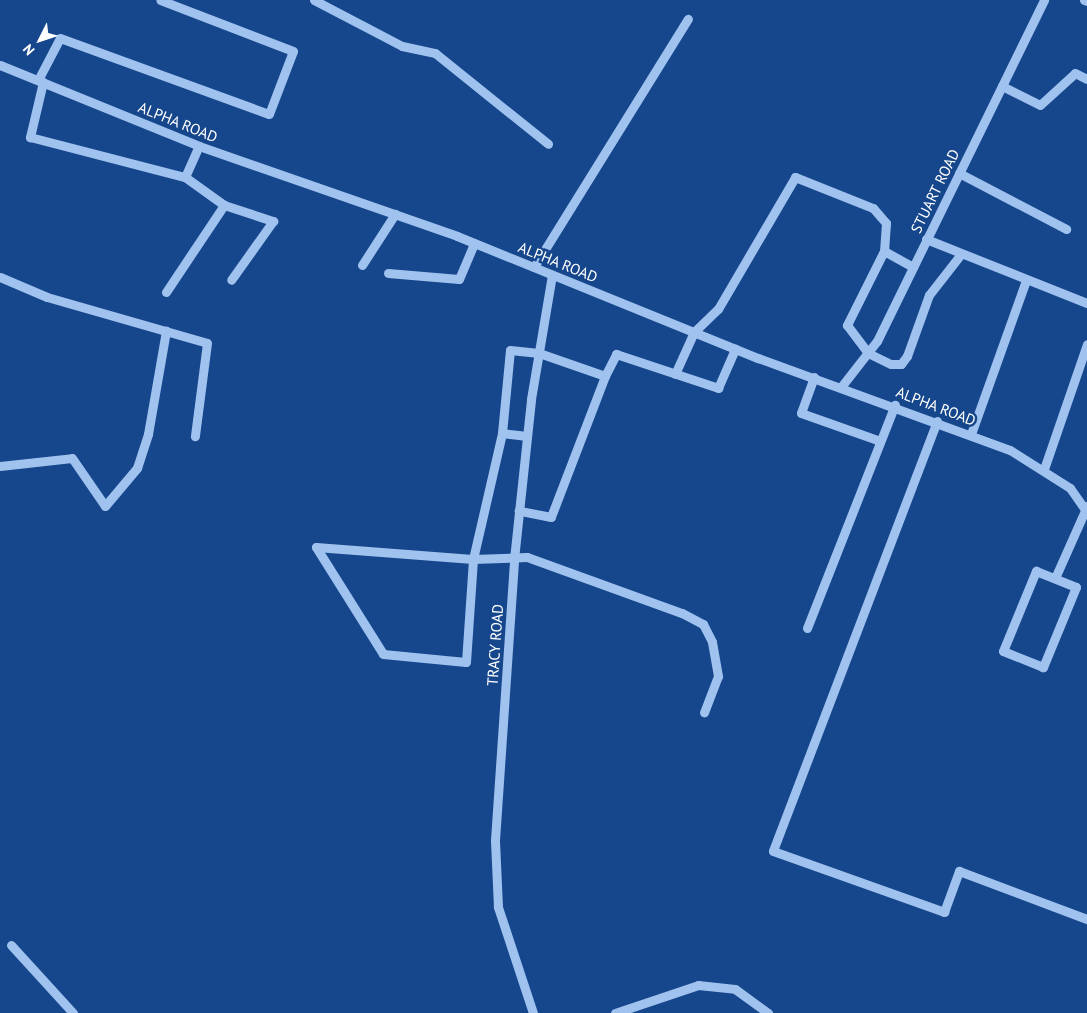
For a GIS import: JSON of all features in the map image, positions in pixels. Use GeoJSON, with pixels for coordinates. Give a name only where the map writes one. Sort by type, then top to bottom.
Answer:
{"type":"FeatureCollection","features":[{"type":"Feature","properties":{"kind":"street"},"geometry":{"type":"LineString","coordinates":[[160,0],[293,52],[269,114],[60,38],[41,81],[30,137],[185,177],[224,204],[273,221],[231,280]]}},
{"type":"Feature","properties":{"kind":"street"},"geometry":{"type":"LineString","coordinates":[[314,0],[402,46],[435,53],[548,144]]}},
{"type":"Feature","properties":{"kind":"street","name":"STUART ROAD"},"geometry":{"type":"LineString","coordinates":[[841,387],[868,353],[913,267],[1044,0]]}},
{"type":"Feature","properties":{"kind":"street"},"geometry":{"type":"LineString","coordinates":[[534,267],[688,19]]}},
{"type":"Feature","properties":{"kind":"street","name":"ALPHA ROAD"},"geometry":{"type":"LineString","coordinates":[[0,65],[199,146],[474,243],[735,349],[895,405],[971,434],[1044,469],[1070,488],[1086,509]]}},
{"type":"Feature","properties":{"kind":"street"},"geometry":{"type":"LineString","coordinates":[[1002,86],[1040,105],[1075,73],[1087,79]]}},
{"type":"Feature","properties":{"kind":"street"},"geometry":{"type":"LineString","coordinates":[[185,177],[199,146]]}},
{"type":"Feature","properties":{"kind":"street"},"geometry":{"type":"LineString","coordinates":[[959,173],[1066,229]]}},
{"type":"Feature","properties":{"kind":"street"},"geometry":{"type":"LineString","coordinates":[[675,374],[694,332],[718,309],[795,177],[873,208],[886,223],[884,251],[847,325],[868,353],[891,364],[901,364],[929,295],[961,254]]}},
{"type":"Feature","properties":{"kind":"street"},"geometry":{"type":"LineString","coordinates":[[166,292],[224,204]]}},
{"type":"Feature","properties":{"kind":"street"},"geometry":{"type":"LineString","coordinates":[[362,265],[395,214]]}},
{"type":"Feature","properties":{"kind":"street"},"geometry":{"type":"LineString","coordinates":[[926,239],[1087,303]]}},
{"type":"Feature","properties":{"kind":"street"},"geometry":{"type":"LineString","coordinates":[[388,273],[459,278],[474,243]]}},
{"type":"Feature","properties":{"kind":"street"},"geometry":{"type":"LineString","coordinates":[[884,251],[913,267]]}},
{"type":"Feature","properties":{"kind":"street","name":"TRACY ROAD"},"geometry":{"type":"LineString","coordinates":[[533,1013],[498,907],[495,840],[514,559],[527,436],[552,275]]}},
{"type":"Feature","properties":{"kind":"street"},"geometry":{"type":"LineString","coordinates":[[0,278],[47,297],[207,343],[195,436]]}},
{"type":"Feature","properties":{"kind":"street"},"geometry":{"type":"LineString","coordinates":[[971,434],[1026,280]]}},
{"type":"Feature","properties":{"kind":"street"},"geometry":{"type":"LineString","coordinates":[[0,466],[72,458],[106,506],[138,468],[148,434],[166,331]]}},
{"type":"Feature","properties":{"kind":"street"},"geometry":{"type":"LineString","coordinates":[[1044,469],[1087,344]]}},
{"type":"Feature","properties":{"kind":"street"},"geometry":{"type":"LineString","coordinates":[[519,510],[551,517],[605,376],[616,354],[718,388],[735,349]]}},
{"type":"Feature","properties":{"kind":"street"},"geometry":{"type":"LineString","coordinates":[[605,376],[539,353],[510,350],[502,433],[473,558],[466,662],[383,654],[316,546],[473,558],[514,559],[527,557],[702,624],[712,642],[718,676],[704,712]]}},
{"type":"Feature","properties":{"kind":"street"},"geometry":{"type":"LineString","coordinates":[[814,377],[801,414],[880,441]]}},
{"type":"Feature","properties":{"kind":"street"},"geometry":{"type":"LineString","coordinates":[[807,628],[895,405]]}},
{"type":"Feature","properties":{"kind":"street"},"geometry":{"type":"LineString","coordinates":[[937,421],[773,850],[944,912],[959,871],[1087,919]]}},
{"type":"Feature","properties":{"kind":"street"},"geometry":{"type":"LineString","coordinates":[[502,433],[527,436]]}},
{"type":"Feature","properties":{"kind":"street"},"geometry":{"type":"LineString","coordinates":[[1055,578],[1086,509]]}},
{"type":"Feature","properties":{"kind":"street"},"geometry":{"type":"LineString","coordinates":[[1036,571],[1055,578],[1076,587],[1043,667],[1003,650],[1036,571]]}},
{"type":"Feature","properties":{"kind":"street"},"geometry":{"type":"LineString","coordinates":[[10,945],[73,1013]]}},
{"type":"Feature","properties":{"kind":"street"},"geometry":{"type":"LineString","coordinates":[[615,1013],[698,985],[735,989],[768,1013]]}}]}
